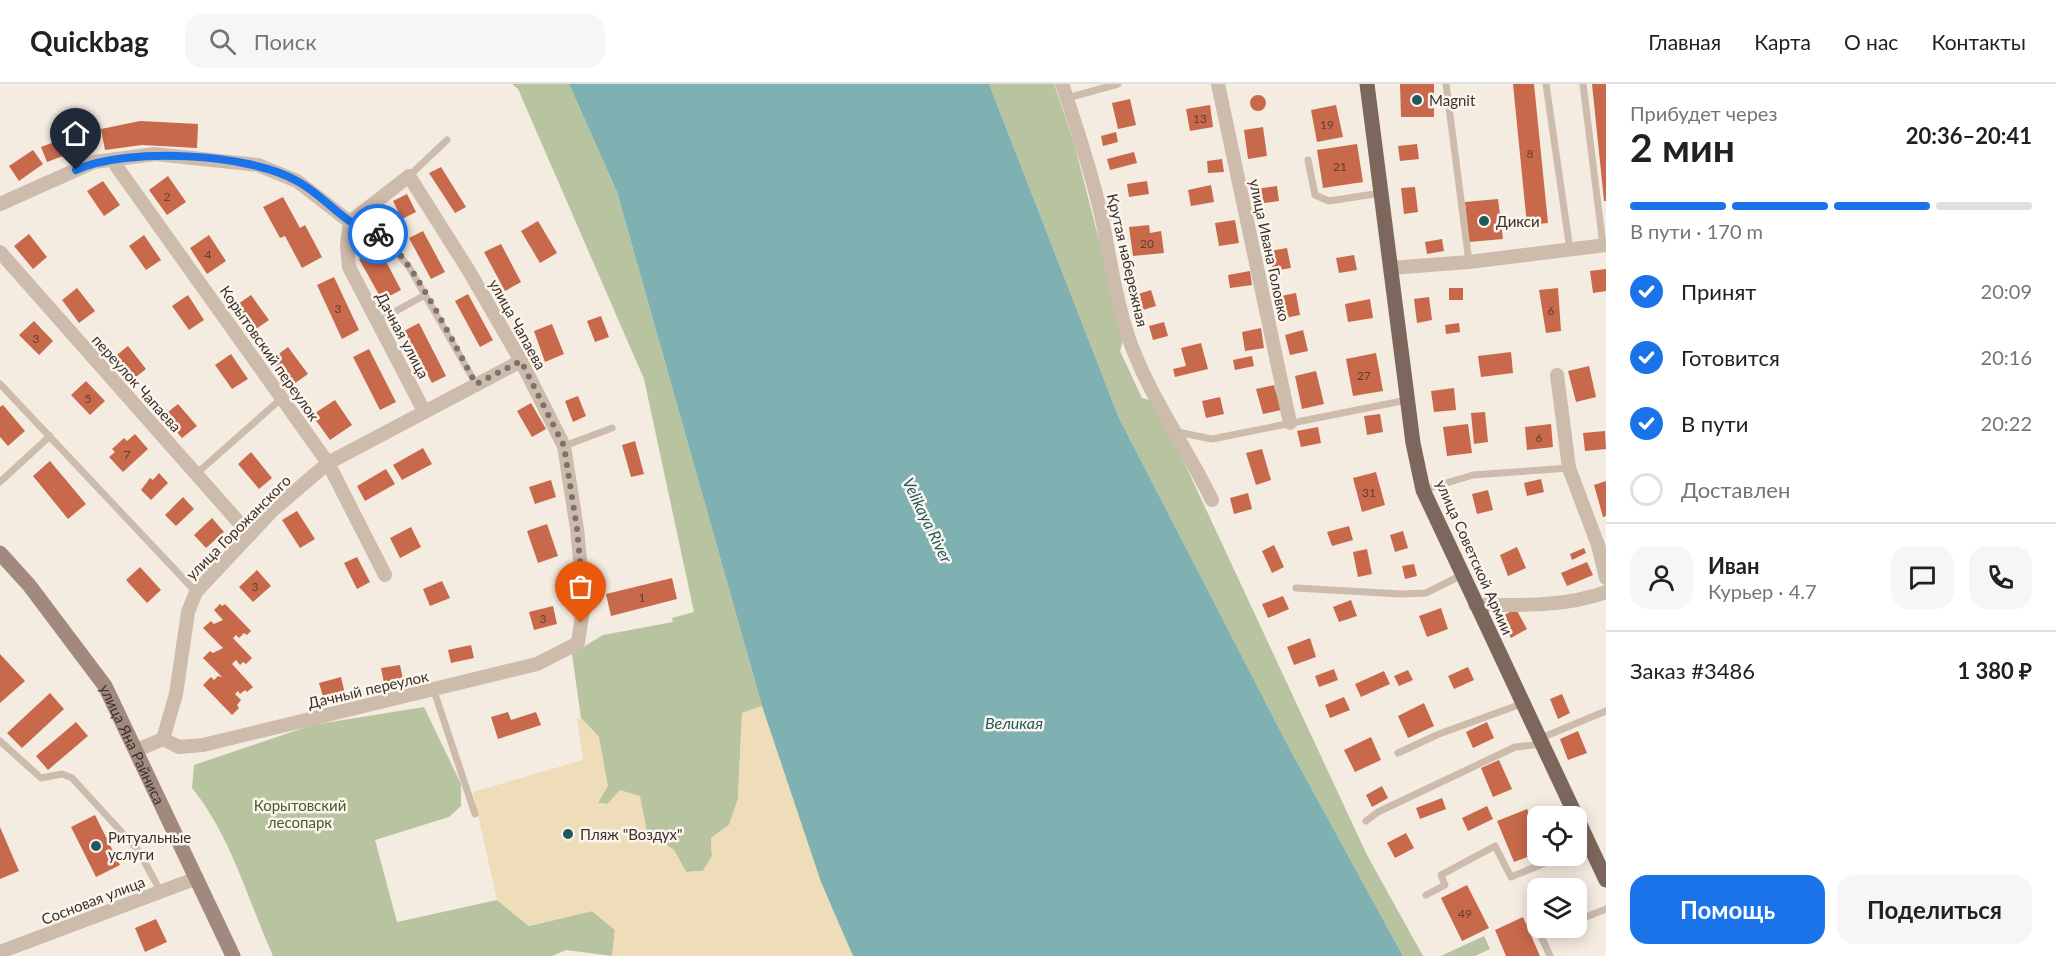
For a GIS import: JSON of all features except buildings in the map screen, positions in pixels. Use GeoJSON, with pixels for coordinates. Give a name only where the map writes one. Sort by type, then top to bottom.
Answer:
{"type":"FeatureCollection","features":[{"type":"Feature","properties":{"kind":"main road","name":"улица Советской Армии"},"geometry":{"type":"LineString","coordinates":[[1367,84],[1407,400],[1423,490],[1475,605],[1542,741],[1567,806]]}},
{"type":"Feature","properties":{"kind":"main road","name":"улица Советской Армии"},"geometry":{"type":"LineString","coordinates":[[1587,853],[1606,880]]}},
{"type":"Feature","properties":{"kind":"street","name":"Крутая набережная"},"geometry":{"type":"LineString","coordinates":[[1062,84],[1091,175],[1112,277],[1129,340],[1149,383],[1212,500]]}},
{"type":"Feature","properties":{"kind":"street","name":"улица Ивана Головко"},"geometry":{"type":"LineString","coordinates":[[1218,84],[1290,423]]}},
{"type":"Feature","properties":{"kind":"street"},"geometry":{"type":"LineString","coordinates":[[0,204],[94,162],[155,154],[258,165],[297,181],[350,222],[408,176]]}},
{"type":"Feature","properties":{"kind":"street","name":"Корытовский переулок"},"geometry":{"type":"LineString","coordinates":[[112,160],[328,463],[386,575]]}},
{"type":"Feature","properties":{"kind":"street","name":"улица Чапаева"},"geometry":{"type":"LineString","coordinates":[[408,176],[469,271],[521,361],[564,446],[577,529],[584,602],[578,643]]}},
{"type":"Feature","properties":{"kind":"street","name":"Дачная улица"},"geometry":{"type":"LineString","coordinates":[[350,222],[347,245],[349,267],[424,411]]}},
{"type":"Feature","properties":{"kind":"street"},"geometry":{"type":"LineString","coordinates":[[1390,268],[1469,262],[1604,246]]}},
{"type":"Feature","properties":{"kind":"street","name":"переулок Чапаева"},"geometry":{"type":"LineString","coordinates":[[0,252],[250,535]]}},
{"type":"Feature","properties":{"kind":"street","name":"улица Горожанского"},"geometry":{"type":"LineString","coordinates":[[163,739],[176,694],[188,612],[196,592],[272,511],[328,463],[521,361]]}},
{"type":"Feature","properties":{"kind":"street"},"geometry":{"type":"LineString","coordinates":[[1557,375],[1569,468],[1598,545],[1606,579]]}},
{"type":"Feature","properties":{"kind":"street","name":"улица Яна Райниса"},"geometry":{"type":"LineString","coordinates":[[0,553],[29,585],[105,686],[233,956]]}},
{"type":"Feature","properties":{"kind":"street"},"geometry":{"type":"LineString","coordinates":[[1475,605],[1526,605],[1584,600],[1606,592]]}},
{"type":"Feature","properties":{"kind":"street","name":"Дачный переулок"},"geometry":{"type":"LineString","coordinates":[[163,739],[179,747],[203,746],[537,664],[578,643]]}},
{"type":"Feature","properties":{"kind":"street"},"geometry":{"type":"LineString","coordinates":[[137,750],[163,739]]}},
{"type":"Feature","properties":{"kind":"street","name":"Сосновая улица"},"geometry":{"type":"LineString","coordinates":[[0,952],[197,878]]}},
{"type":"Feature","properties":{"kind":"lane"},"geometry":{"type":"LineString","coordinates":[[1067,98],[1118,84]]}},
{"type":"Feature","properties":{"kind":"lane"},"geometry":{"type":"LineString","coordinates":[[1446,84],[1469,262]]}},
{"type":"Feature","properties":{"kind":"lane"},"geometry":{"type":"LineString","coordinates":[[1546,84],[1570,250]]}},
{"type":"Feature","properties":{"kind":"lane"},"geometry":{"type":"LineString","coordinates":[[1583,84],[1604,246]]}},
{"type":"Feature","properties":{"kind":"lane"},"geometry":{"type":"LineString","coordinates":[[408,176],[447,140]]}},
{"type":"Feature","properties":{"kind":"lane"},"geometry":{"type":"LineString","coordinates":[[1308,160],[1315,195],[1329,201],[1381,193]]}},
{"type":"Feature","properties":{"kind":"lane"},"geometry":{"type":"LineString","coordinates":[[350,222],[384,237],[409,267],[476,384]]}},
{"type":"Feature","properties":{"kind":"lane"},"geometry":{"type":"LineString","coordinates":[[377,322],[425,295]]}},
{"type":"Feature","properties":{"kind":"lane"},"geometry":{"type":"LineString","coordinates":[[0,384],[196,592]]}},
{"type":"Feature","properties":{"kind":"lane"},"geometry":{"type":"LineString","coordinates":[[196,474],[282,398]]}},
{"type":"Feature","properties":{"kind":"lane"},"geometry":{"type":"LineString","coordinates":[[1177,432],[1212,439],[1407,400]]}},
{"type":"Feature","properties":{"kind":"lane"},"geometry":{"type":"LineString","coordinates":[[564,446],[612,428]]}},
{"type":"Feature","properties":{"kind":"lane"},"geometry":{"type":"LineString","coordinates":[[0,482],[50,436]]}},
{"type":"Feature","properties":{"kind":"lane"},"geometry":{"type":"LineString","coordinates":[[1423,490],[1473,475],[1569,468]]}},
{"type":"Feature","properties":{"kind":"lane"},"geometry":{"type":"LineString","coordinates":[[1296,588],[1401,594],[1426,593],[1462,575]]}},
{"type":"Feature","properties":{"kind":"lane"},"geometry":{"type":"LineString","coordinates":[[434,691],[475,814]]}},
{"type":"Feature","properties":{"kind":"lane"},"geometry":{"type":"LineString","coordinates":[[1398,753],[1439,734],[1524,703]]}},
{"type":"Feature","properties":{"kind":"lane"},"geometry":{"type":"LineString","coordinates":[[1366,821],[1378,812],[1515,747],[1542,741],[1606,711]]}},
{"type":"Feature","properties":{"kind":"lane"},"geometry":{"type":"LineString","coordinates":[[0,741],[40,778],[62,774],[72,778],[138,850],[160,892]]}},
{"type":"Feature","properties":{"kind":"lane"},"geometry":{"type":"LineString","coordinates":[[1426,895],[1445,885],[1441,875],[1495,846],[1511,877],[1538,866]]}},
{"type":"Feature","properties":{"kind":"lane"},"geometry":{"type":"LineString","coordinates":[[1587,917],[1606,909]]}},
{"type":"Feature","properties":{"kind":"lane"},"geometry":{"type":"LineString","coordinates":[[1542,938],[1550,956]]}},
{"type":"Feature","properties":{"kind":"green space"},"geometry":{"type":"Polygon","coordinates":[[[512,84],[569,84],[617,192],[762,706],[742,713],[738,799],[729,825],[711,838],[712,856],[703,871],[686,872],[674,850],[607,804],[598,803],[599,737],[581,718],[572,654],[603,635],[673,622],[672,618],[694,612],[644,379],[518,89],[512,84]]]}},
{"type":"Feature","properties":{"kind":"green space"},"geometry":{"type":"Polygon","coordinates":[[[989,84],[1054,84],[1074,143],[1124,337],[1120,351],[1142,398],[1156,402],[1367,855],[1423,956],[1403,956],[1286,742],[1119,418],[989,84]]]}},
{"type":"Feature","properties":{"kind":"green space","name":"Корытовский лесопарк"},"geometry":{"type":"Polygon","coordinates":[[[424,707],[461,784],[461,806],[449,817],[375,840],[397,922],[497,900],[529,926],[592,911],[615,930],[612,956],[566,950],[552,956],[273,956],[228,847],[206,807],[192,788],[194,765],[312,725],[424,707]]]}},
{"type":"Feature","properties":{"kind":"green space"},"geometry":{"type":"Polygon","coordinates":[[[1484,936],[1490,949],[1475,956],[1441,956],[1484,936]]]}},
{"type":"Feature","properties":{"kind":"sand","name":"Пляж \"Воздух\""},"geometry":{"type":"Polygon","coordinates":[[[762,706],[821,881],[853,956],[612,956],[615,930],[592,911],[529,926],[497,900],[473,792],[583,760],[577,719],[581,718],[599,737],[608,786],[598,803],[607,804],[620,790],[640,796],[647,831],[674,850],[686,872],[703,871],[712,856],[711,838],[729,825],[738,799],[742,713],[762,706]]]}},
{"type":"Feature","properties":{"kind":"water","name":"Великая"},"geometry":{"type":"Polygon","coordinates":[[[569,84],[989,84],[1119,418],[1286,742],[1403,956],[853,956],[821,882],[762,706],[617,192],[569,84]]]}},
{"type":"Feature","properties":{"kind":"way so far"},"geometry":{"type":"LineString","coordinates":[[378,234],[384,237],[409,267],[476,384],[521,361],[564,446],[577,529],[584,602],[581,623]]}},
{"type":"Feature","properties":{"kind":"place","name":"Magnit"},"geometry":{"type":"Point","coordinates":[1417,100]}},
{"type":"Feature","properties":{"kind":"place","name":"Дикси"},"geometry":{"type":"Point","coordinates":[1484,221]}},
{"type":"Feature","properties":{"kind":"place","name":"Пляж \"Воздух\""},"geometry":{"type":"Point","coordinates":[568,834]}},
{"type":"Feature","properties":{"kind":"place","name":"Ритуальные услуги"},"geometry":{"type":"Point","coordinates":[96,846]}},
{"type":"Feature","properties":{"kind":"route"},"geometry":{"type":"LineString","coordinates":[[76,170],[94,162],[155,154],[258,165],[297,181],[350,222],[378,234]]}},
{"type":"Feature","properties":{"kind":"water label","name":"Velikaya River"},"geometry":{"type":"Point","coordinates":[928,520]}}]}
